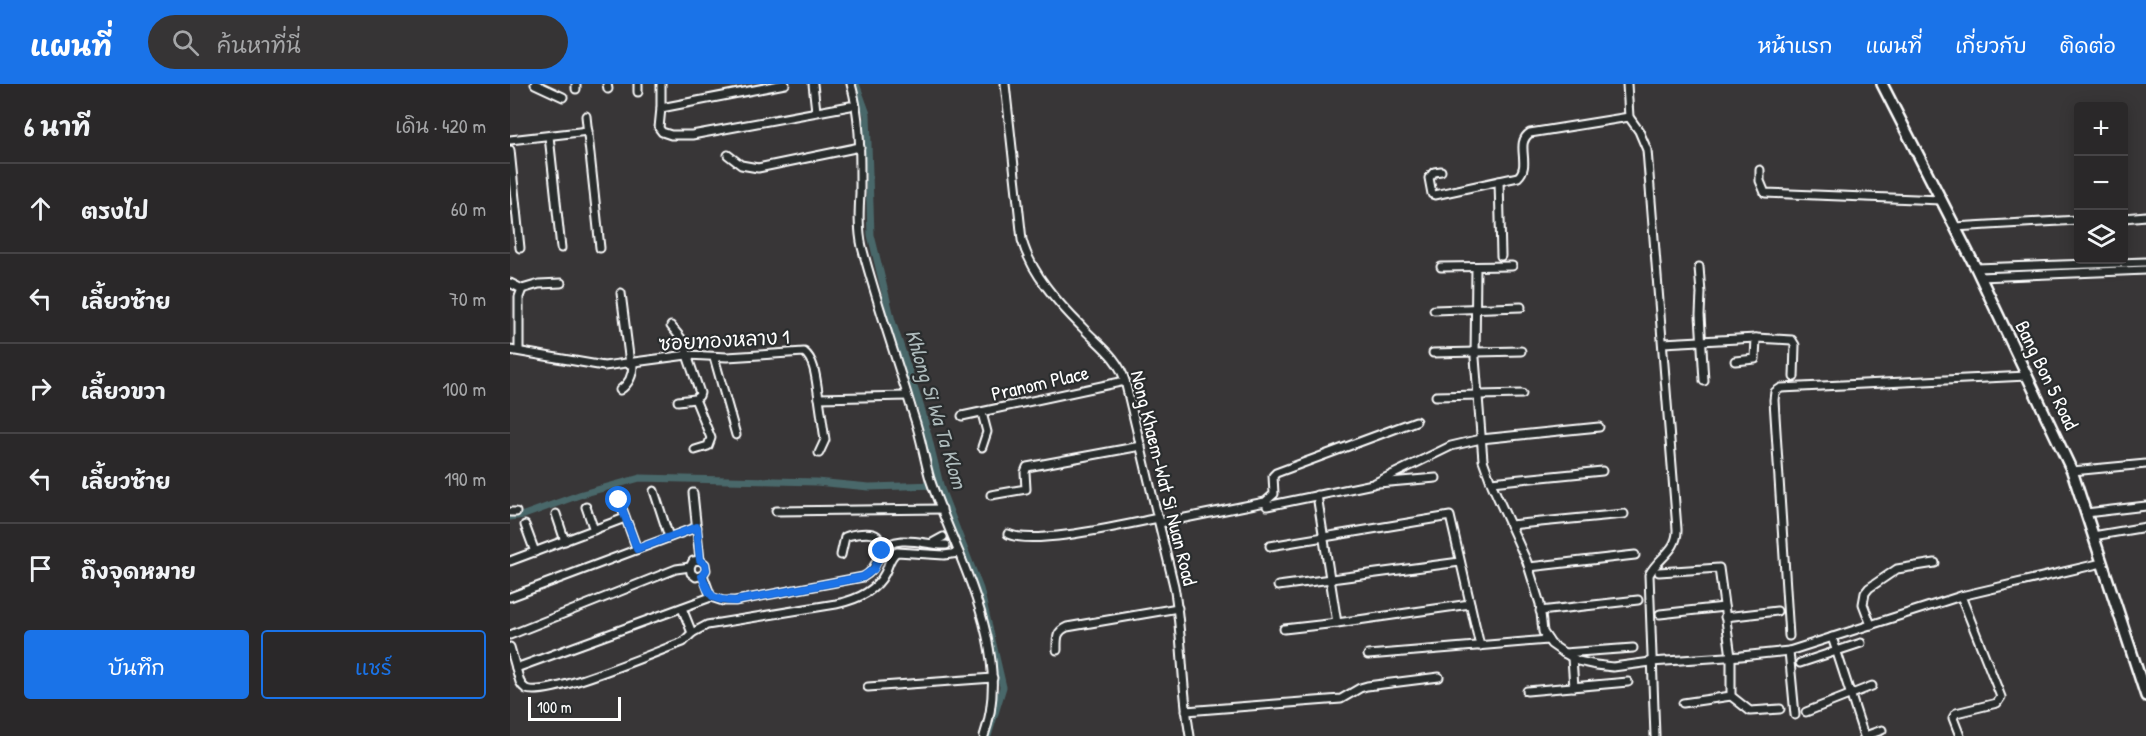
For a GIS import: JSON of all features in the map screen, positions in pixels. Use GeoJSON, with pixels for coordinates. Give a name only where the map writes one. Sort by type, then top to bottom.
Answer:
{"type":"FeatureCollection","features":[{"type":"Feature","properties":{"kind":"main road","name":"Bang Bon 5 Road"},"geometry":{"type":"LineString","coordinates":[[1882,84],[1978,272],[2072,471],[2144,682],[2146,696]]}},
{"type":"Feature","properties":{"kind":"street"},"geometry":{"type":"LineString","coordinates":[[534,84],[563,97]]}},
{"type":"Feature","properties":{"kind":"street"},"geometry":{"type":"LineString","coordinates":[[661,84],[662,108],[659,128],[662,132],[671,135],[692,135],[850,106]]}},
{"type":"Feature","properties":{"kind":"street"},"geometry":{"type":"LineString","coordinates":[[662,108],[758,87],[785,84]]}},
{"type":"Feature","properties":{"kind":"street"},"geometry":{"type":"LineString","coordinates":[[813,84],[816,111]]}},
{"type":"Feature","properties":{"kind":"street"},"geometry":{"type":"LineString","coordinates":[[851,84],[857,111],[860,147],[860,236],[942,509],[947,536],[950,544],[959,553],[988,641],[993,678],[990,717],[984,736]]}},
{"type":"Feature","properties":{"kind":"street","name":"Nong Khaem-Wat Si Nuan Road"},"geometry":{"type":"LineString","coordinates":[[1005,84],[1022,240],[1026,254],[1064,308],[1117,361],[1125,381],[1178,608],[1190,736]]}},
{"type":"Feature","properties":{"kind":"street"},"geometry":{"type":"LineString","coordinates":[[1627,84],[1629,114],[1640,131],[1647,150],[1677,536],[1676,543],[1649,575],[1655,736]]}},
{"type":"Feature","properties":{"kind":"street"},"geometry":{"type":"LineString","coordinates":[[1441,171],[1434,172],[1429,178],[1432,194],[1435,195],[1518,177],[1524,169],[1523,141],[1530,133],[1629,114]]}},
{"type":"Feature","properties":{"kind":"street"},"geometry":{"type":"LineString","coordinates":[[586,116],[600,248]]}},
{"type":"Feature","properties":{"kind":"street"},"geometry":{"type":"LineString","coordinates":[[510,140],[588,131]]}},
{"type":"Feature","properties":{"kind":"street"},"geometry":{"type":"LineString","coordinates":[[549,136],[561,248]]}},
{"type":"Feature","properties":{"kind":"street"},"geometry":{"type":"LineString","coordinates":[[728,154],[741,165],[758,168],[860,147]]}},
{"type":"Feature","properties":{"kind":"street"},"geometry":{"type":"LineString","coordinates":[[510,150],[519,248]]}},
{"type":"Feature","properties":{"kind":"street"},"geometry":{"type":"LineString","coordinates":[[1760,170],[1760,181],[1765,193],[1941,200]]}},
{"type":"Feature","properties":{"kind":"street"},"geometry":{"type":"LineString","coordinates":[[1499,181],[1501,256]]}},
{"type":"Feature","properties":{"kind":"street"},"geometry":{"type":"LineString","coordinates":[[2128,218],[2146,216]]}},
{"type":"Feature","properties":{"kind":"street"},"geometry":{"type":"LineString","coordinates":[[1954,227],[2074,220]]}},
{"type":"Feature","properties":{"kind":"street"},"geometry":{"type":"LineString","coordinates":[[2128,263],[2146,262]]}},
{"type":"Feature","properties":{"kind":"street"},"geometry":{"type":"LineString","coordinates":[[2051,270],[2110,264]]}},
{"type":"Feature","properties":{"kind":"street"},"geometry":{"type":"LineString","coordinates":[[2120,264],[2121,271]]}},
{"type":"Feature","properties":{"kind":"street"},"geometry":{"type":"LineString","coordinates":[[1441,267],[1512,266]]}},
{"type":"Feature","properties":{"kind":"street"},"geometry":{"type":"LineString","coordinates":[[1476,267],[1475,352],[1483,460],[1529,567],[1543,632],[1548,640],[1572,658],[1613,667],[1789,651],[1961,596],[2102,563]]}},
{"type":"Feature","properties":{"kind":"street"},"geometry":{"type":"LineString","coordinates":[[1699,267],[1704,381]]}},
{"type":"Feature","properties":{"kind":"street"},"geometry":{"type":"LineString","coordinates":[[1978,272],[2146,270]]}},
{"type":"Feature","properties":{"kind":"street"},"geometry":{"type":"LineString","coordinates":[[510,283],[522,289],[539,284],[561,283]]}},
{"type":"Feature","properties":{"kind":"street"},"geometry":{"type":"LineString","coordinates":[[519,350],[519,297],[522,289]]}},
{"type":"Feature","properties":{"kind":"street"},"geometry":{"type":"LineString","coordinates":[[620,390],[628,385],[633,370],[621,293]]}},
{"type":"Feature","properties":{"kind":"street"},"geometry":{"type":"LineString","coordinates":[[1434,310],[1521,307]]}},
{"type":"Feature","properties":{"kind":"street"},"geometry":{"type":"LineString","coordinates":[[671,326],[685,343],[699,388],[699,396],[695,399],[678,401]]}},
{"type":"Feature","properties":{"kind":"street"},"geometry":{"type":"LineString","coordinates":[[1663,343],[1756,338],[1792,340],[1794,382]]}},
{"type":"Feature","properties":{"kind":"street"},"geometry":{"type":"LineString","coordinates":[[1735,361],[1755,359],[1756,338]]}},
{"type":"Feature","properties":{"kind":"street","name":"ซอยทองหลาง 1"},"geometry":{"type":"LineString","coordinates":[[510,350],[604,366],[687,355],[727,357],[804,352],[810,356],[819,398]]}},
{"type":"Feature","properties":{"kind":"street"},"geometry":{"type":"LineString","coordinates":[[1433,352],[1521,351]]}},
{"type":"Feature","properties":{"kind":"street"},"geometry":{"type":"LineString","coordinates":[[714,357],[736,435]]}},
{"type":"Feature","properties":{"kind":"street"},"geometry":{"type":"LineString","coordinates":[[1789,636],[1775,392],[1794,382],[2027,376]]}},
{"type":"Feature","properties":{"kind":"street","name":"Pranom Place"},"geometry":{"type":"LineString","coordinates":[[962,416],[1125,381]]}},
{"type":"Feature","properties":{"kind":"street"},"geometry":{"type":"LineString","coordinates":[[1436,396],[1522,394]]}},
{"type":"Feature","properties":{"kind":"street"},"geometry":{"type":"LineString","coordinates":[[819,453],[825,440],[819,398],[907,396]]}},
{"type":"Feature","properties":{"kind":"street"},"geometry":{"type":"LineString","coordinates":[[695,399],[711,438],[708,446],[695,450]]}},
{"type":"Feature","properties":{"kind":"street"},"geometry":{"type":"LineString","coordinates":[[982,413],[987,432],[982,447]]}},
{"type":"Feature","properties":{"kind":"street"},"geometry":{"type":"LineString","coordinates":[[1008,534],[1017,537],[1041,537],[1159,521],[1265,502],[1274,494],[1274,476],[1281,470],[1416,421]]}},
{"type":"Feature","properties":{"kind":"street"},"geometry":{"type":"LineString","coordinates":[[1372,484],[1451,446],[1481,439],[1599,427]]}},
{"type":"Feature","properties":{"kind":"street"},"geometry":{"type":"LineString","coordinates":[[991,495],[1026,489],[1027,467],[1141,446]]}},
{"type":"Feature","properties":{"kind":"street"},"geometry":{"type":"LineString","coordinates":[[2072,471],[2146,464]]}},
{"type":"Feature","properties":{"kind":"street"},"geometry":{"type":"LineString","coordinates":[[1491,482],[1602,471]]}},
{"type":"Feature","properties":{"kind":"street"},"geometry":{"type":"LineString","coordinates":[[1267,507],[1372,484],[1436,478]]}},
{"type":"Feature","properties":{"kind":"street"},"geometry":{"type":"LineString","coordinates":[[654,491],[669,537]]}},
{"type":"Feature","properties":{"kind":"street"},"geometry":{"type":"LineString","coordinates":[[693,493],[700,560],[705,564],[706,570],[702,576],[696,577],[691,573],[690,567],[693,561],[700,560]]}},
{"type":"Feature","properties":{"kind":"street"},"geometry":{"type":"LineString","coordinates":[[1317,495],[1337,623]]}},
{"type":"Feature","properties":{"kind":"street"},"geometry":{"type":"LineString","coordinates":[[619,500],[637,549]]}},
{"type":"Feature","properties":{"kind":"street"},"geometry":{"type":"LineString","coordinates":[[2086,513],[2146,506]]}},
{"type":"Feature","properties":{"kind":"street"},"geometry":{"type":"LineString","coordinates":[[586,507],[594,530]]}},
{"type":"Feature","properties":{"kind":"street"},"geometry":{"type":"LineString","coordinates":[[776,511],[942,509]]}},
{"type":"Feature","properties":{"kind":"street"},"geometry":{"type":"LineString","coordinates":[[556,514],[565,541]]}},
{"type":"Feature","properties":{"kind":"street"},"geometry":{"type":"LineString","coordinates":[[1510,525],[1624,514]]}},
{"type":"Feature","properties":{"kind":"street"},"geometry":{"type":"LineString","coordinates":[[1270,546],[1450,516],[1480,646]]}},
{"type":"Feature","properties":{"kind":"street"},"geometry":{"type":"LineString","coordinates":[[510,561],[625,518]]}},
{"type":"Feature","properties":{"kind":"street"},"geometry":{"type":"LineString","coordinates":[[525,525],[535,552]]}},
{"type":"Feature","properties":{"kind":"street"},"geometry":{"type":"LineString","coordinates":[[510,597],[697,527]]}},
{"type":"Feature","properties":{"kind":"street"},"geometry":{"type":"LineString","coordinates":[[2093,536],[2146,527]]}},
{"type":"Feature","properties":{"kind":"street"},"geometry":{"type":"LineString","coordinates":[[842,555],[845,537],[853,534],[874,534],[878,537],[882,551]]}},
{"type":"Feature","properties":{"kind":"street"},"geometry":{"type":"LineString","coordinates":[[932,543],[947,536]]}},
{"type":"Feature","properties":{"kind":"street"},"geometry":{"type":"LineString","coordinates":[[516,668],[711,597],[723,601],[735,601],[863,577],[874,569],[882,551],[894,543],[907,541],[950,544]]}},
{"type":"Feature","properties":{"kind":"street"},"geometry":{"type":"LineString","coordinates":[[510,647],[523,687],[541,690],[570,683],[683,642],[692,633],[707,625],[854,599],[872,590],[881,580],[890,559],[897,552],[944,555],[959,553]]}},
{"type":"Feature","properties":{"kind":"street"},"geometry":{"type":"LineString","coordinates":[[1529,567],[1635,555]]}},
{"type":"Feature","properties":{"kind":"street"},"geometry":{"type":"LineString","coordinates":[[1278,586],[1460,562]]}},
{"type":"Feature","properties":{"kind":"street"},"geometry":{"type":"LineString","coordinates":[[1871,625],[1863,604],[1865,593],[1869,588],[1897,569],[1935,563]]}},
{"type":"Feature","properties":{"kind":"street"},"geometry":{"type":"LineString","coordinates":[[510,635],[676,569],[690,567]]}},
{"type":"Feature","properties":{"kind":"street"},"geometry":{"type":"LineString","coordinates":[[1659,572],[1719,568],[1731,657],[1731,696]]}},
{"type":"Feature","properties":{"kind":"street"},"geometry":{"type":"LineString","coordinates":[[702,576],[711,597]]}},
{"type":"Feature","properties":{"kind":"street"},"geometry":{"type":"LineString","coordinates":[[1960,736],[1953,718],[1956,713],[1997,703],[2001,697],[1961,596]]}},
{"type":"Feature","properties":{"kind":"street"},"geometry":{"type":"LineString","coordinates":[[1540,611],[1638,600]]}},
{"type":"Feature","properties":{"kind":"street"},"geometry":{"type":"LineString","coordinates":[[1284,629],[1470,604]]}},
{"type":"Feature","properties":{"kind":"street"},"geometry":{"type":"LineString","coordinates":[[1660,614],[1724,607]]}},
{"type":"Feature","properties":{"kind":"street"},"geometry":{"type":"LineString","coordinates":[[682,608],[692,633]]}},
{"type":"Feature","properties":{"kind":"street"},"geometry":{"type":"LineString","coordinates":[[1057,650],[1057,635],[1060,630],[1067,627],[1178,608]]}},
{"type":"Feature","properties":{"kind":"street"},"geometry":{"type":"LineString","coordinates":[[1725,616],[1777,611]]}},
{"type":"Feature","properties":{"kind":"street"},"geometry":{"type":"LineString","coordinates":[[1832,637],[1865,736],[1882,730]]}},
{"type":"Feature","properties":{"kind":"street"},"geometry":{"type":"LineString","coordinates":[[1368,655],[1548,640]]}},
{"type":"Feature","properties":{"kind":"street"},"geometry":{"type":"LineString","coordinates":[[1800,663],[1861,643]]}},
{"type":"Feature","properties":{"kind":"street"},"geometry":{"type":"LineString","coordinates":[[1564,653],[1633,648]]}},
{"type":"Feature","properties":{"kind":"street"},"geometry":{"type":"LineString","coordinates":[[1789,651],[1795,715]]}},
{"type":"Feature","properties":{"kind":"street"},"geometry":{"type":"LineString","coordinates":[[1572,658],[1574,687]]}},
{"type":"Feature","properties":{"kind":"street"},"geometry":{"type":"LineString","coordinates":[[1186,711],[1341,699],[1367,686],[1439,677]]}},
{"type":"Feature","properties":{"kind":"street"},"geometry":{"type":"LineString","coordinates":[[868,687],[993,678]]}},
{"type":"Feature","properties":{"kind":"street"},"geometry":{"type":"LineString","coordinates":[[1527,691],[1628,682]]}},
{"type":"Feature","properties":{"kind":"street"},"geometry":{"type":"LineString","coordinates":[[1806,712],[1872,686]]}},
{"type":"Feature","properties":{"kind":"street"},"geometry":{"type":"LineString","coordinates":[[1683,703],[1731,696],[1750,711],[1780,709]]}},
{"type":"Feature","properties":{"kind":"waterway","name":"Khlong Si Wa Ta Klom"},"geometry":{"type":"LineString","coordinates":[[856,84],[867,114],[871,235],[892,321],[922,411],[941,489],[980,589],[1003,687],[988,736]]}},
{"type":"Feature","properties":{"kind":"waterway"},"geometry":{"type":"LineString","coordinates":[[510,517],[524,515],[582,494],[640,478],[816,482],[869,487],[938,485]]}},
{"type":"Feature","properties":{"kind":"route"},"geometry":{"type":"LineString","coordinates":[[619,500],[637,549],[697,527],[700,560],[705,564],[706,570],[702,576],[711,597],[723,601],[735,601],[863,577],[874,569],[882,551]]}}]}
